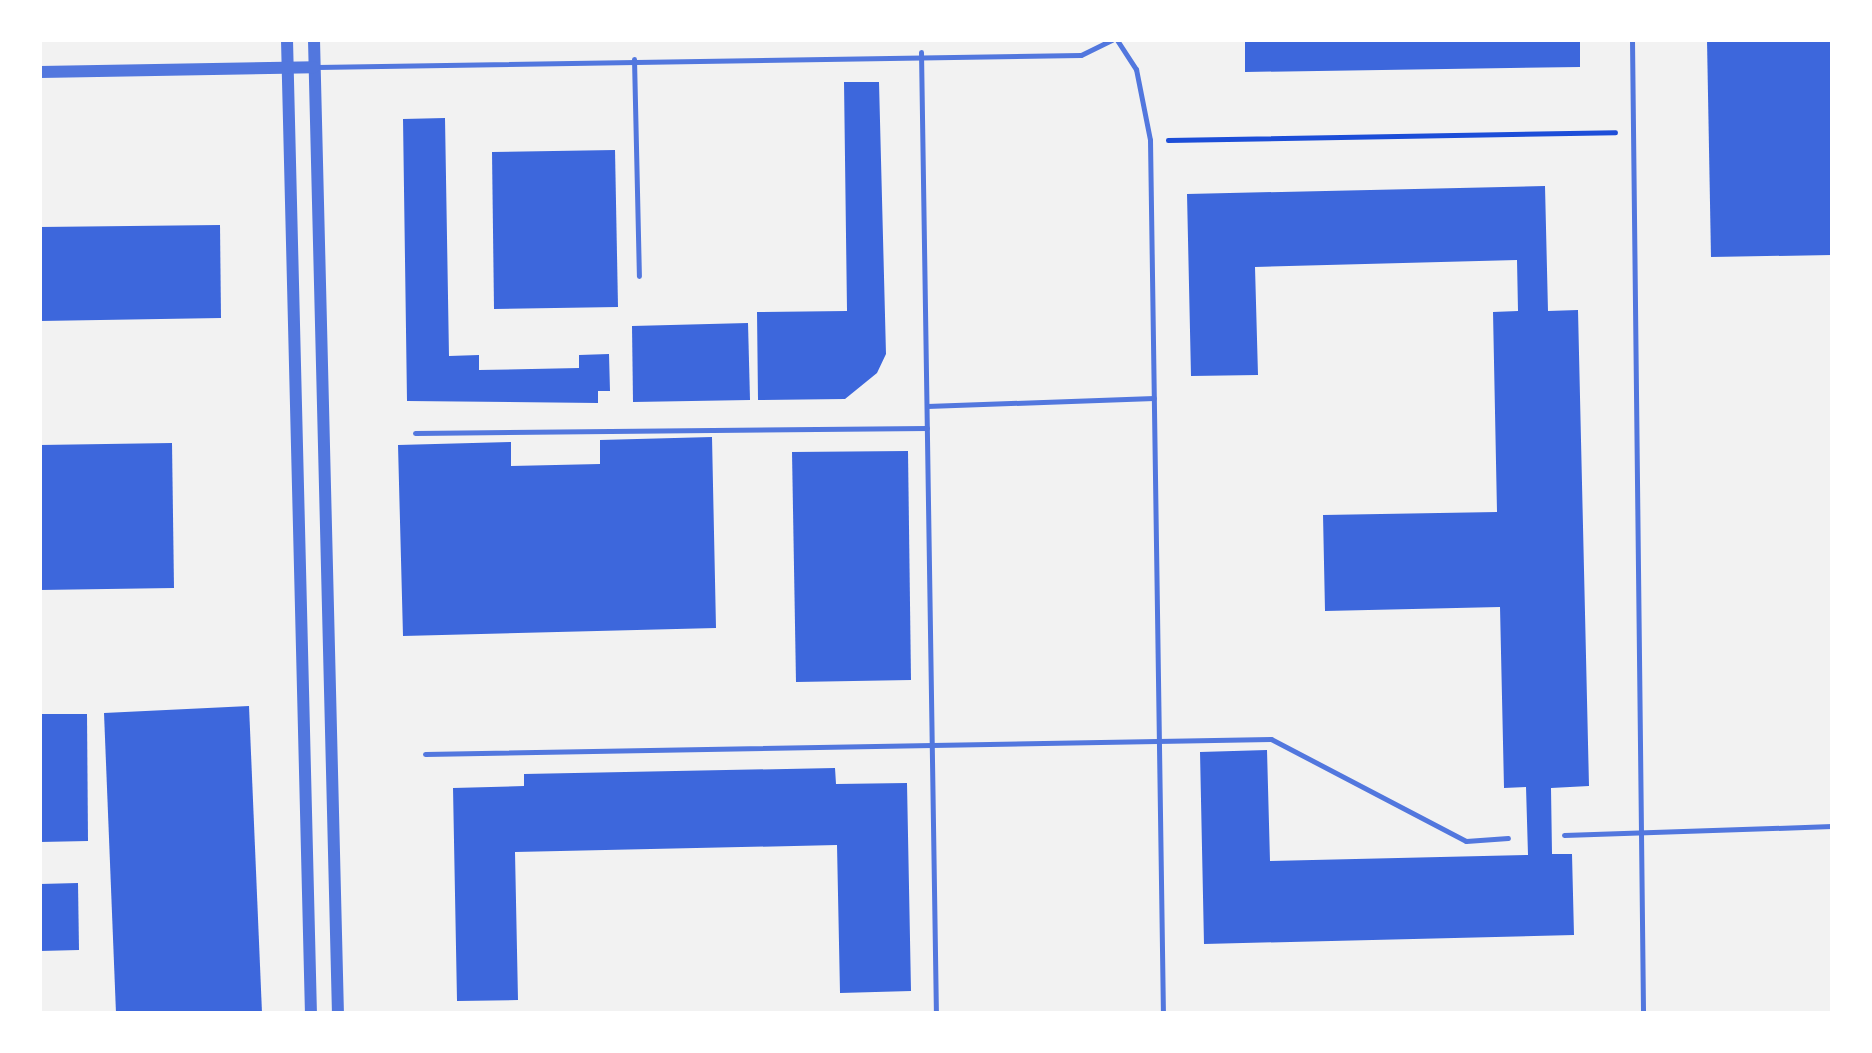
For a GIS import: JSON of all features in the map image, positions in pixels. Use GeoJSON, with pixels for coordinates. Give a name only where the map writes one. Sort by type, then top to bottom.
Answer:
{"type":"FeatureCollection","features":[{"type":"Feature","properties":{"kind":"street"},"geometry":{"type":"LineString","coordinates":[[287,40],[311,1013]]}},
{"type":"Feature","properties":{"kind":"street"},"geometry":{"type":"LineString","coordinates":[[314,40],[338,1013]]}},
{"type":"Feature","properties":{"kind":"street"},"geometry":{"type":"LineString","coordinates":[[40,72],[314,67]]}},
{"type":"Feature","properties":{"kind":"lane"},"geometry":{"type":"LineString","coordinates":[[314,67],[921,52],[1081,54],[1112,40]]}},
{"type":"Feature","properties":{"kind":"lane"},"geometry":{"type":"LineString","coordinates":[[1117,40],[1136,69],[1150,140],[1163,1013]]}},
{"type":"Feature","properties":{"kind":"lane"},"geometry":{"type":"LineString","coordinates":[[1632,40],[1643,1013]]}},
{"type":"Feature","properties":{"kind":"lane"},"geometry":{"type":"LineString","coordinates":[[921,52],[936,1013]]}},
{"type":"Feature","properties":{"kind":"lane"},"geometry":{"type":"LineString","coordinates":[[634,59],[639,276]]}},
{"type":"Feature","properties":{"kind":"lane"},"geometry":{"type":"LineString","coordinates":[[927,406],[1154,398]]}},
{"type":"Feature","properties":{"kind":"lane"},"geometry":{"type":"LineString","coordinates":[[415,433],[927,428]]}},
{"type":"Feature","properties":{"kind":"lane"},"geometry":{"type":"LineString","coordinates":[[425,754],[1159,745],[1271,739],[1466,841],[1508,838]]}},
{"type":"Feature","properties":{"kind":"lane"},"geometry":{"type":"LineString","coordinates":[[1564,835],[1832,826]]}},
{"type":"Feature","properties":{"kind":"path"},"geometry":{"type":"LineString","coordinates":[[1150,140],[1632,132]]}},
{"type":"Feature","properties":{"kind":"building"},"geometry":{"type":"Polygon","coordinates":[[[1245,40],[1580,40],[1580,67],[1245,72],[1245,40]]]}},
{"type":"Feature","properties":{"kind":"building"},"geometry":{"type":"Polygon","coordinates":[[[1707,40],[1832,40],[1832,255],[1711,257],[1707,40]]]}},
{"type":"Feature","properties":{"kind":"building"},"geometry":{"type":"Polygon","coordinates":[[[844,82],[879,82],[886,354],[877,373],[845,399],[758,400],[757,312],[847,311],[844,82]]]}},
{"type":"Feature","properties":{"kind":"building"},"geometry":{"type":"Polygon","coordinates":[[[445,118],[449,356],[479,355],[479,370],[579,368],[579,355],[609,354],[610,391],[598,391],[598,403],[407,401],[403,119],[445,118]]]}},
{"type":"Feature","properties":{"kind":"building"},"geometry":{"type":"Polygon","coordinates":[[[615,150],[618,307],[494,309],[492,152],[615,150]]]}},
{"type":"Feature","properties":{"kind":"building"},"geometry":{"type":"Polygon","coordinates":[[[1545,186],[1548,311],[1578,310],[1589,786],[1551,788],[1552,854],[1572,854],[1574,935],[1204,944],[1200,752],[1267,750],[1270,861],[1528,855],[1526,787],[1504,788],[1500,607],[1325,611],[1323,515],[1497,512],[1493,312],[1518,311],[1517,260],[1255,267],[1258,375],[1191,376],[1187,194],[1545,186]]]}},
{"type":"Feature","properties":{"kind":"building"},"geometry":{"type":"Polygon","coordinates":[[[220,225],[221,318],[40,321],[40,227],[220,225]]]}},
{"type":"Feature","properties":{"kind":"building"},"geometry":{"type":"Polygon","coordinates":[[[748,323],[750,400],[633,402],[632,326],[748,323]]]}},
{"type":"Feature","properties":{"kind":"building"},"geometry":{"type":"Polygon","coordinates":[[[712,437],[716,628],[403,636],[398,445],[511,442],[511,466],[600,464],[600,440],[712,437]]]}},
{"type":"Feature","properties":{"kind":"building"},"geometry":{"type":"Polygon","coordinates":[[[172,443],[174,588],[40,590],[40,445],[172,443]]]}},
{"type":"Feature","properties":{"kind":"building"},"geometry":{"type":"Polygon","coordinates":[[[908,451],[911,680],[796,682],[792,452],[908,451]]]}},
{"type":"Feature","properties":{"kind":"building"},"geometry":{"type":"Polygon","coordinates":[[[249,706],[262,1013],[116,1013],[104,713],[249,706]]]}},
{"type":"Feature","properties":{"kind":"building"},"geometry":{"type":"Polygon","coordinates":[[[40,714],[87,714],[88,841],[40,842],[40,714]]]}},
{"type":"Feature","properties":{"kind":"building"},"geometry":{"type":"Polygon","coordinates":[[[835,768],[836,784],[907,783],[911,991],[840,993],[837,845],[515,852],[518,1000],[457,1001],[453,788],[524,786],[524,774],[835,768]]]}},
{"type":"Feature","properties":{"kind":"building"},"geometry":{"type":"Polygon","coordinates":[[[78,883],[79,950],[40,951],[40,884],[78,883]]]}}]}
